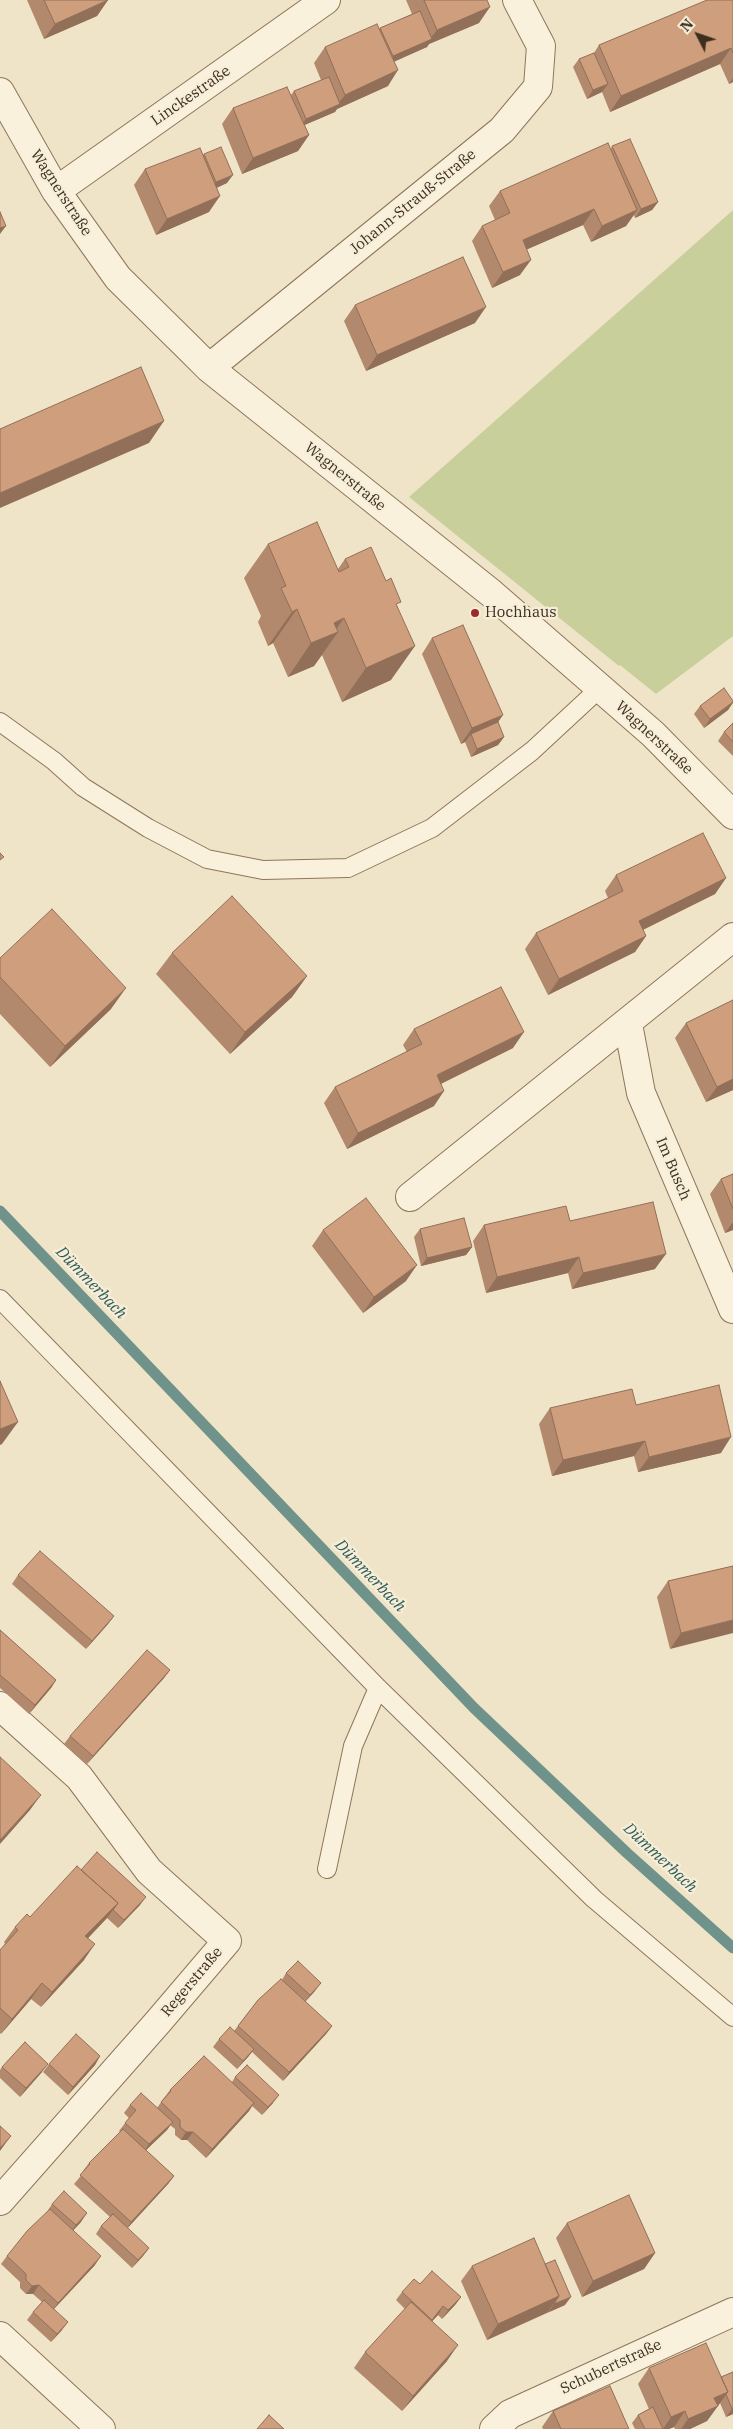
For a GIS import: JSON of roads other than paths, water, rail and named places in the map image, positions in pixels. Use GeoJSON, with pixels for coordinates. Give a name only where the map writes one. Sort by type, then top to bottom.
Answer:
{"type":"FeatureCollection","features":[{"type":"Feature","properties":{"kind":"street","name":"Linckestraße"},"geometry":{"type":"LineString","coordinates":[[56,191],[326,0]]}},
{"type":"Feature","properties":{"kind":"street","name":"Johann-Strauß-Straße"},"geometry":{"type":"LineString","coordinates":[[208,368],[502,130],[538,87],[542,46],[518,0]]}},
{"type":"Feature","properties":{"kind":"street","name":"Wagnerstraße"},"geometry":{"type":"LineString","coordinates":[[1,97],[56,191],[118,278],[208,368],[470,576],[653,734],[733,815]]}},
{"type":"Feature","properties":{"kind":"street"},"geometry":{"type":"LineString","coordinates":[[410,1197],[492,1129],[628,1024],[733,937]]}},
{"type":"Feature","properties":{"kind":"street","name":"Im Busch"},"geometry":{"type":"LineString","coordinates":[[628,1024],[641,1093],[733,1309]]}},
{"type":"Feature","properties":{"kind":"street","name":"Regerstraße"},"geometry":{"type":"LineString","coordinates":[[0,1706],[79,1777],[150,1871],[227,1941],[0,2200]]}},
{"type":"Feature","properties":{"kind":"street","name":"Schubertstraße"},"geometry":{"type":"LineString","coordinates":[[494,2429],[510,2414],[733,2312]]}},
{"type":"Feature","properties":{"kind":"street"},"geometry":{"type":"LineString","coordinates":[[0,2336],[101,2429]]}},
{"type":"Feature","properties":{"kind":"lane"},"geometry":{"type":"LineString","coordinates":[[0,722],[54,761],[83,787],[148,828],[207,859],[263,870],[348,868],[432,828],[532,750],[600,688]]}},
{"type":"Feature","properties":{"kind":"lane"},"geometry":{"type":"LineString","coordinates":[[0,1299],[378,1688],[594,1899],[733,2017]]}},
{"type":"Feature","properties":{"kind":"lane"},"geometry":{"type":"LineString","coordinates":[[327,1869],[353,1746],[378,1688]]}},
{"type":"Feature","properties":{"kind":"waterway","name":"Dümmerbach"},"geometry":{"type":"LineString","coordinates":[[0,1211],[474,1708],[627,1853],[733,1948]]}},
{"type":"Feature","properties":{"kind":"place","name":"Hochhaus"},"geometry":{"type":"Point","coordinates":[475,613]}}]}
